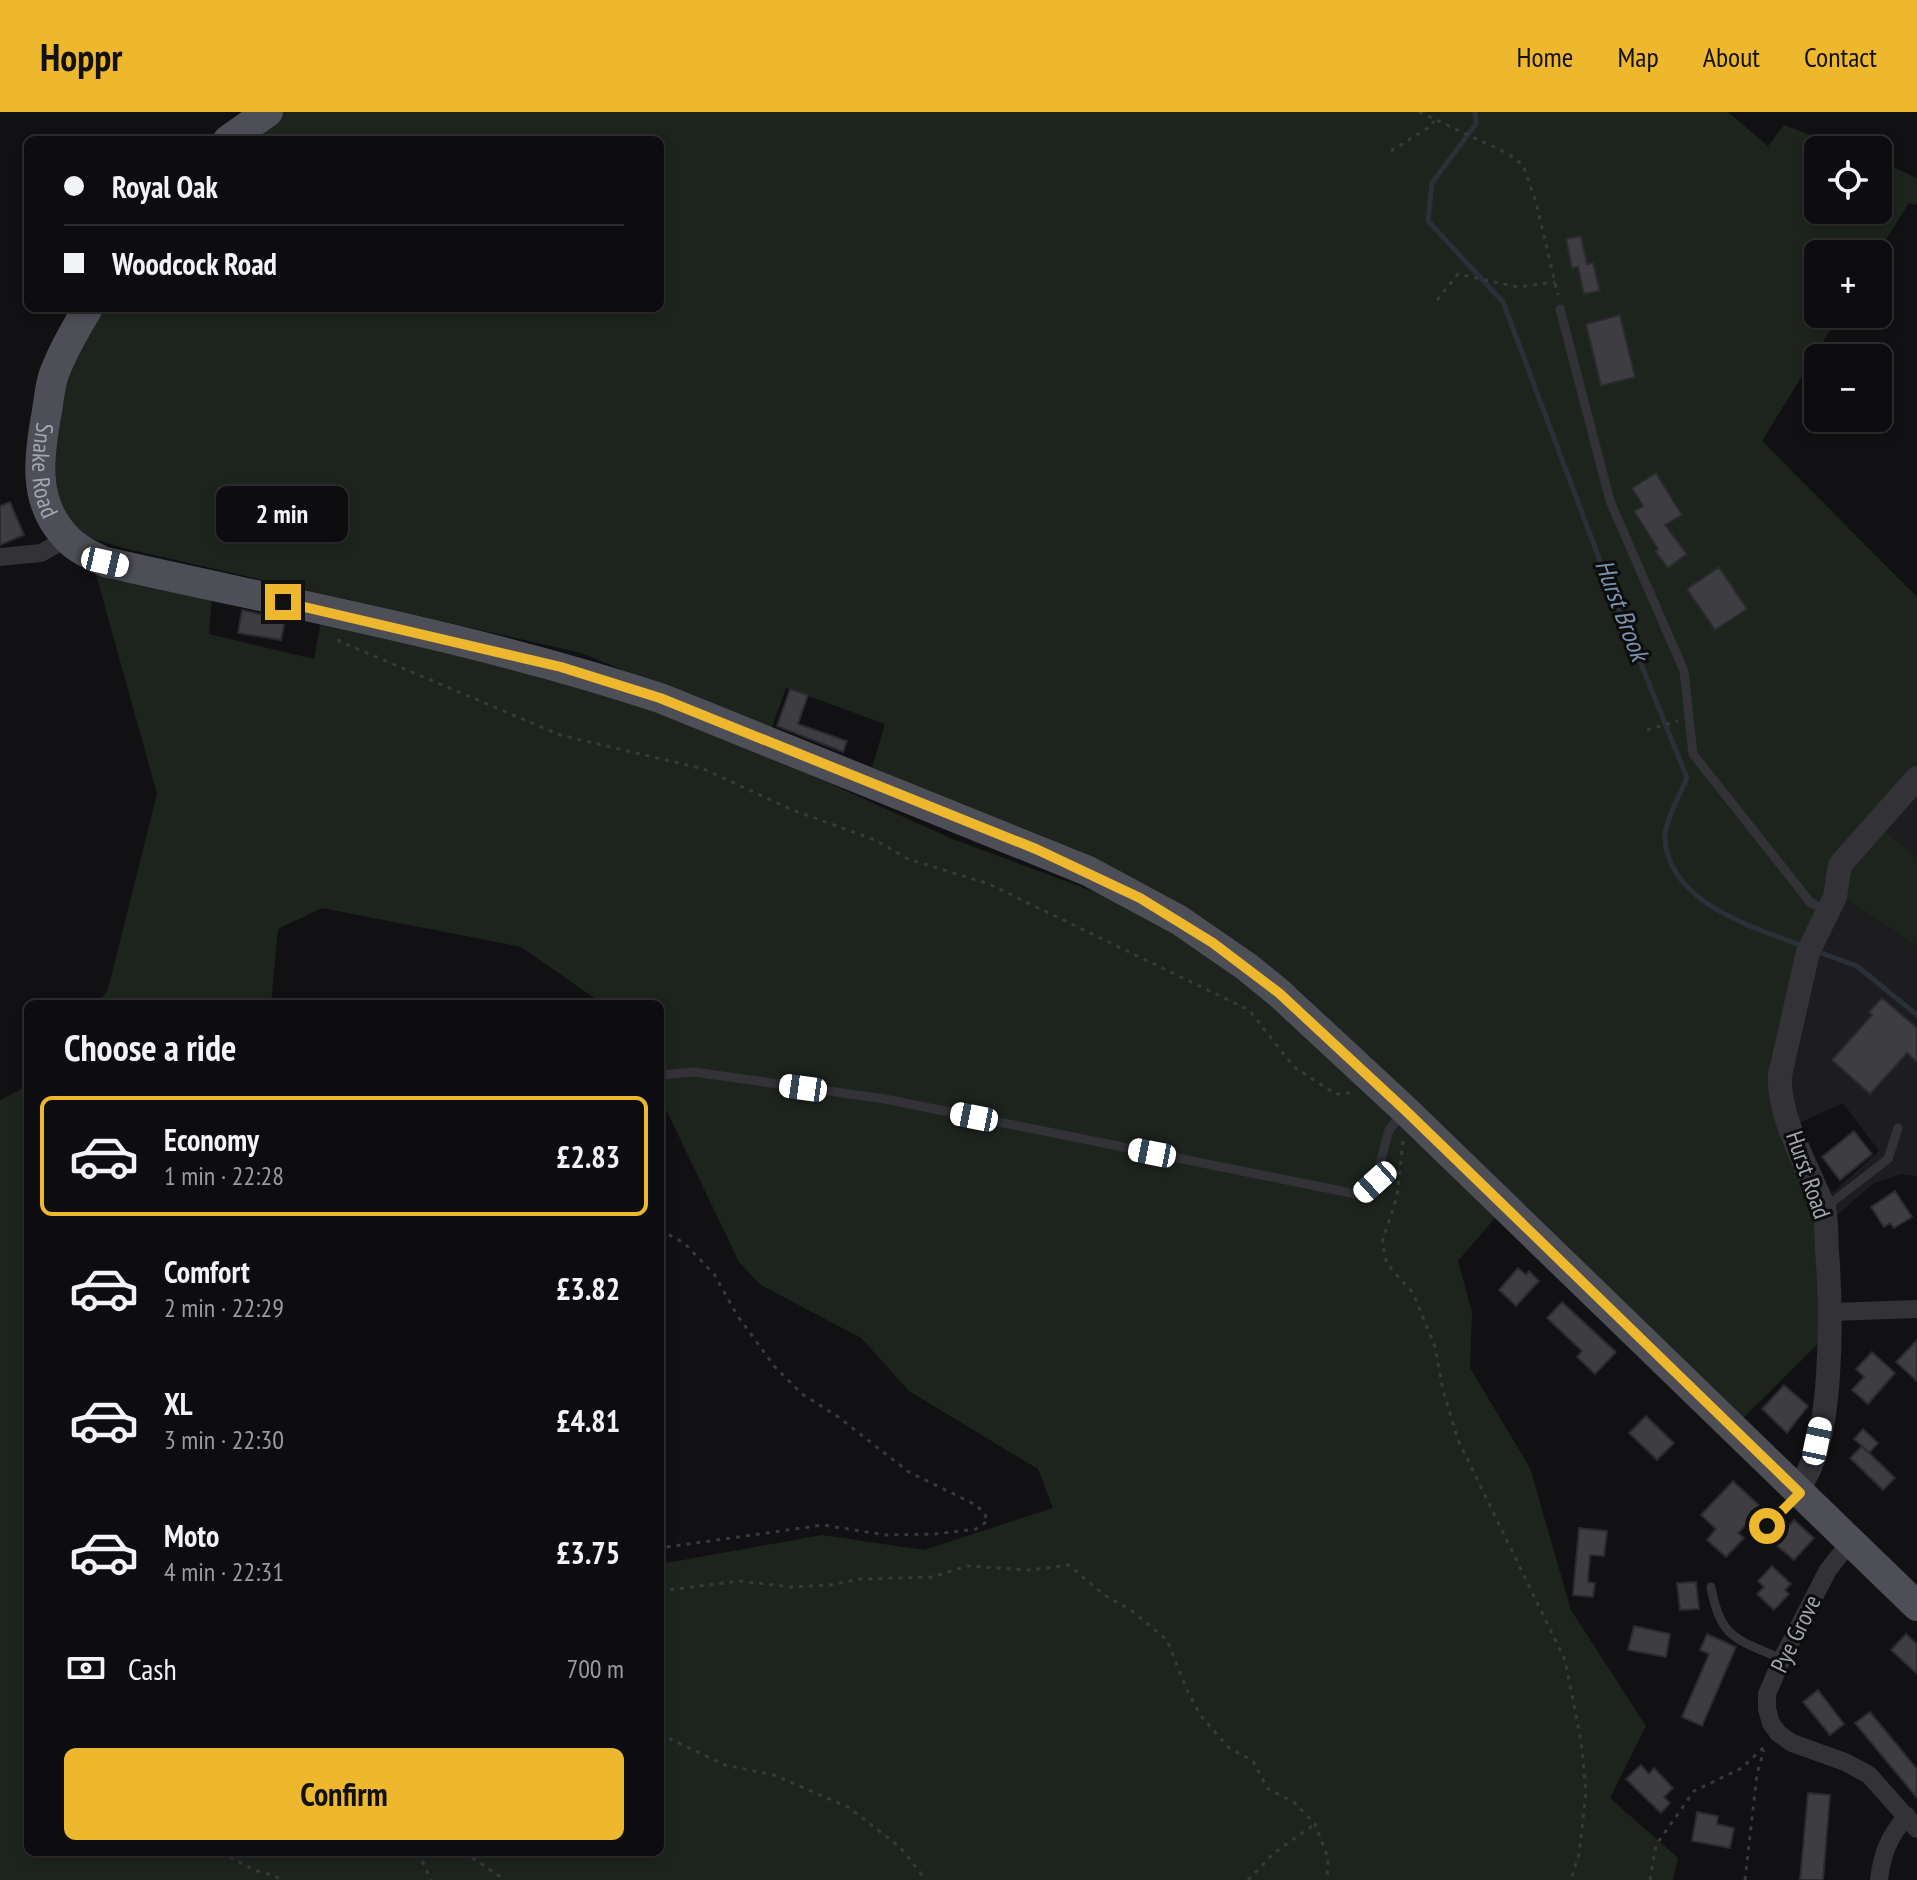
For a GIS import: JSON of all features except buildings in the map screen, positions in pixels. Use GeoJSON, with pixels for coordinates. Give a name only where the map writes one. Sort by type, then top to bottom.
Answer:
{"type":"FeatureCollection","features":[{"type":"Feature","properties":{"kind":"main road"},"geometry":{"type":"LineString","coordinates":[[234,136],[268,112]]}},
{"type":"Feature","properties":{"kind":"main road","name":"Snake Road"},"geometry":{"type":"LineString","coordinates":[[66,539],[53,521],[43,497],[39,451],[53,375],[86,312]]}},
{"type":"Feature","properties":{"kind":"main road"},"geometry":{"type":"LineString","coordinates":[[66,539],[105,562],[561,667],[660,698],[1088,871],[1179,920],[1279,993],[1395,1101],[1917,1606]]}},
{"type":"Feature","properties":{"kind":"street"},"geometry":{"type":"LineString","coordinates":[[0,557],[41,553],[66,539]]}},
{"type":"Feature","properties":{"kind":"street","name":"Hurst Road"},"geometry":{"type":"LineString","coordinates":[[1798,1491],[1813,1463],[1826,1402],[1832,1312],[1824,1208],[1779,1092],[1780,1075],[1808,952],[1835,897],[1840,865],[1917,778]]}},
{"type":"Feature","properties":{"kind":"street"},"geometry":{"type":"LineString","coordinates":[[1832,1312],[1917,1309]]}},
{"type":"Feature","properties":{"kind":"street","name":"Pye Grove"},"geometry":{"type":"LineString","coordinates":[[1778,1733],[1771,1723],[1767,1694],[1828,1570],[1850,1542]]}},
{"type":"Feature","properties":{"kind":"street"},"geometry":{"type":"LineString","coordinates":[[1778,1733],[1792,1743],[1845,1762],[1869,1775],[1912,1823],[1888,1843],[1881,1860],[1879,1880]]}},
{"type":"Feature","properties":{"kind":"lane"},"geometry":{"type":"LineString","coordinates":[[1560,309],[1610,501],[1684,671],[1693,754],[1826,919]]}},
{"type":"Feature","properties":{"kind":"lane"},"geometry":{"type":"LineString","coordinates":[[664,1075],[694,1072],[885,1099],[1361,1195],[1375,1182],[1395,1101]]}},
{"type":"Feature","properties":{"kind":"lane"},"geometry":{"type":"LineString","coordinates":[[1824,1208],[1888,1159],[1898,1128]]}},
{"type":"Feature","properties":{"kind":"lane"},"geometry":{"type":"LineString","coordinates":[[1767,1526],[1798,1491]]}},
{"type":"Feature","properties":{"kind":"lane"},"geometry":{"type":"LineString","coordinates":[[1711,1587],[1717,1617],[1727,1631],[1782,1659]]}},
{"type":"Feature","properties":{"kind":"path"},"geometry":{"type":"LineString","coordinates":[[1419,112],[1507,153],[1523,165],[1536,202],[1560,309]]}},
{"type":"Feature","properties":{"kind":"path"},"geometry":{"type":"LineString","coordinates":[[1391,151],[1434,121]]}},
{"type":"Feature","properties":{"kind":"path"},"geometry":{"type":"LineString","coordinates":[[1437,300],[1458,274],[1518,287],[1555,282]]}},
{"type":"Feature","properties":{"kind":"path"},"geometry":{"type":"LineString","coordinates":[[342,615],[339,641],[560,735],[704,769],[790,809],[875,840],[908,859],[989,884],[1249,1010],[1294,1067],[1336,1094],[1395,1101]]}},
{"type":"Feature","properties":{"kind":"path"},"geometry":{"type":"LineString","coordinates":[[1647,730],[1677,722]]}},
{"type":"Feature","properties":{"kind":"path"},"geometry":{"type":"LineString","coordinates":[[1402,1142],[1397,1197],[1382,1242],[1387,1264],[1413,1293],[1435,1347],[1443,1390],[1458,1440],[1565,1660],[1581,1741],[1586,1792],[1579,1854],[1571,1880]]}},
{"type":"Feature","properties":{"kind":"path"},"geometry":{"type":"LineString","coordinates":[[664,1232],[684,1243],[714,1274],[744,1325],[775,1367],[802,1394],[837,1416],[909,1472],[974,1504],[983,1511],[988,1521],[976,1529],[935,1534],[886,1535],[823,1525],[664,1547]]}},
{"type":"Feature","properties":{"kind":"path"},"geometry":{"type":"LineString","coordinates":[[664,1590],[739,1581],[791,1587],[830,1585],[860,1579],[933,1577],[967,1566],[1030,1570],[1069,1565],[1104,1595],[1131,1610],[1167,1640],[1200,1715],[1229,1748],[1253,1761],[1267,1788],[1295,1803],[1315,1824],[1328,1858],[1327,1880]]}},
{"type":"Feature","properties":{"kind":"path"},"geometry":{"type":"LineString","coordinates":[[1650,1880],[1656,1845],[1694,1791],[1742,1768],[1778,1733]]}},
{"type":"Feature","properties":{"kind":"path"},"geometry":{"type":"LineString","coordinates":[[664,1736],[725,1765],[774,1775],[848,1807],[900,1847],[926,1880]]}},
{"type":"Feature","properties":{"kind":"path"},"geometry":{"type":"LineString","coordinates":[[1745,1880],[1757,1774],[1764,1748]]}},
{"type":"Feature","properties":{"kind":"path"},"geometry":{"type":"LineString","coordinates":[[1248,1880],[1274,1853],[1315,1824]]}},
{"type":"Feature","properties":{"kind":"path"},"geometry":{"type":"LineString","coordinates":[[228,1856],[281,1880]]}},
{"type":"Feature","properties":{"kind":"path"},"geometry":{"type":"LineString","coordinates":[[420,1856],[431,1880]]}},
{"type":"Feature","properties":{"kind":"path"},"geometry":{"type":"LineString","coordinates":[[470,1856],[505,1880]]}},
{"type":"Feature","properties":{"kind":"shaded area"},"geometry":{"type":"Polygon","coordinates":[[[280,112],[1728,112],[1768,146],[1784,125],[1813,136],[1804,136],[1804,224],[1892,224],[1892,166],[1917,178],[1917,205],[1909,203],[1886,240],[1804,240],[1804,328],[1831,328],[1822,344],[1804,344],[1804,373],[1762,441],[1917,597],[1917,767],[1833,861],[1783,1124],[1814,1217],[1819,1343],[1740,1421],[1300,991],[1154,890],[872,767],[885,724],[786,688],[771,730],[581,653],[119,547],[85,536],[62,512],[47,470],[63,381],[83,340],[102,312],[664,312],[664,136],[247,136],[280,112]]]}},
{"type":"Feature","properties":{"kind":"shaded area"},"geometry":{"type":"Polygon","coordinates":[[[95,571],[212,597],[209,634],[314,659],[321,620],[546,671],[752,748],[950,838],[1135,907],[1276,1005],[1495,1218],[1458,1261],[1472,1312],[1470,1368],[1530,1468],[1571,1610],[1646,1726],[1610,1798],[1678,1858],[1673,1880],[0,1880],[0,1100],[24,1088],[24,1856],[664,1856],[664,1563],[822,1535],[924,1550],[1053,1508],[1038,1469],[909,1391],[861,1338],[761,1285],[739,1262],[664,1105],[664,1000],[597,1000],[521,947],[322,908],[278,929],[271,1000],[101,1000],[108,989],[157,794],[95,571]]]}},
{"type":"Feature","properties":{"kind":"shaded area"},"geometry":{"type":"Polygon","coordinates":[[[1917,788],[1917,857],[1881,828],[1917,788]]]}},
{"type":"Feature","properties":{"kind":"shaded area"},"geometry":{"type":"Polygon","coordinates":[[[1881,828],[1917,857],[1917,946],[1844,898],[1843,871],[1881,828]]]}},
{"type":"Feature","properties":{"kind":"shaded area"},"geometry":{"type":"Polygon","coordinates":[[[1844,898],[1917,946],[1917,1176],[1901,1174],[1874,1183],[1836,1216],[1832,1193],[1879,1151],[1843,1103],[1797,1124],[1789,1075],[1816,953],[1844,898]]]}},
{"type":"Feature","properties":{"kind":"waterway","name":"Hurst Brook"},"geometry":{"type":"LineString","coordinates":[[1475,112],[1476,124],[1432,183],[1428,221],[1503,302],[1606,577],[1687,778],[1666,830],[1669,859],[1680,878],[1715,909],[1803,946]]}},
{"type":"Feature","properties":{"kind":"waterway","name":"Hurst Brook"},"geometry":{"type":"LineString","coordinates":[[1816,951],[1857,966],[1917,1015]]}},
{"type":"Feature","properties":{"kind":"route"},"geometry":{"type":"LineString","coordinates":[[283,602],[561,667],[660,698],[1088,871],[1179,920],[1279,993],[1405,1110],[1800,1493],[1767,1526]]}}]}
